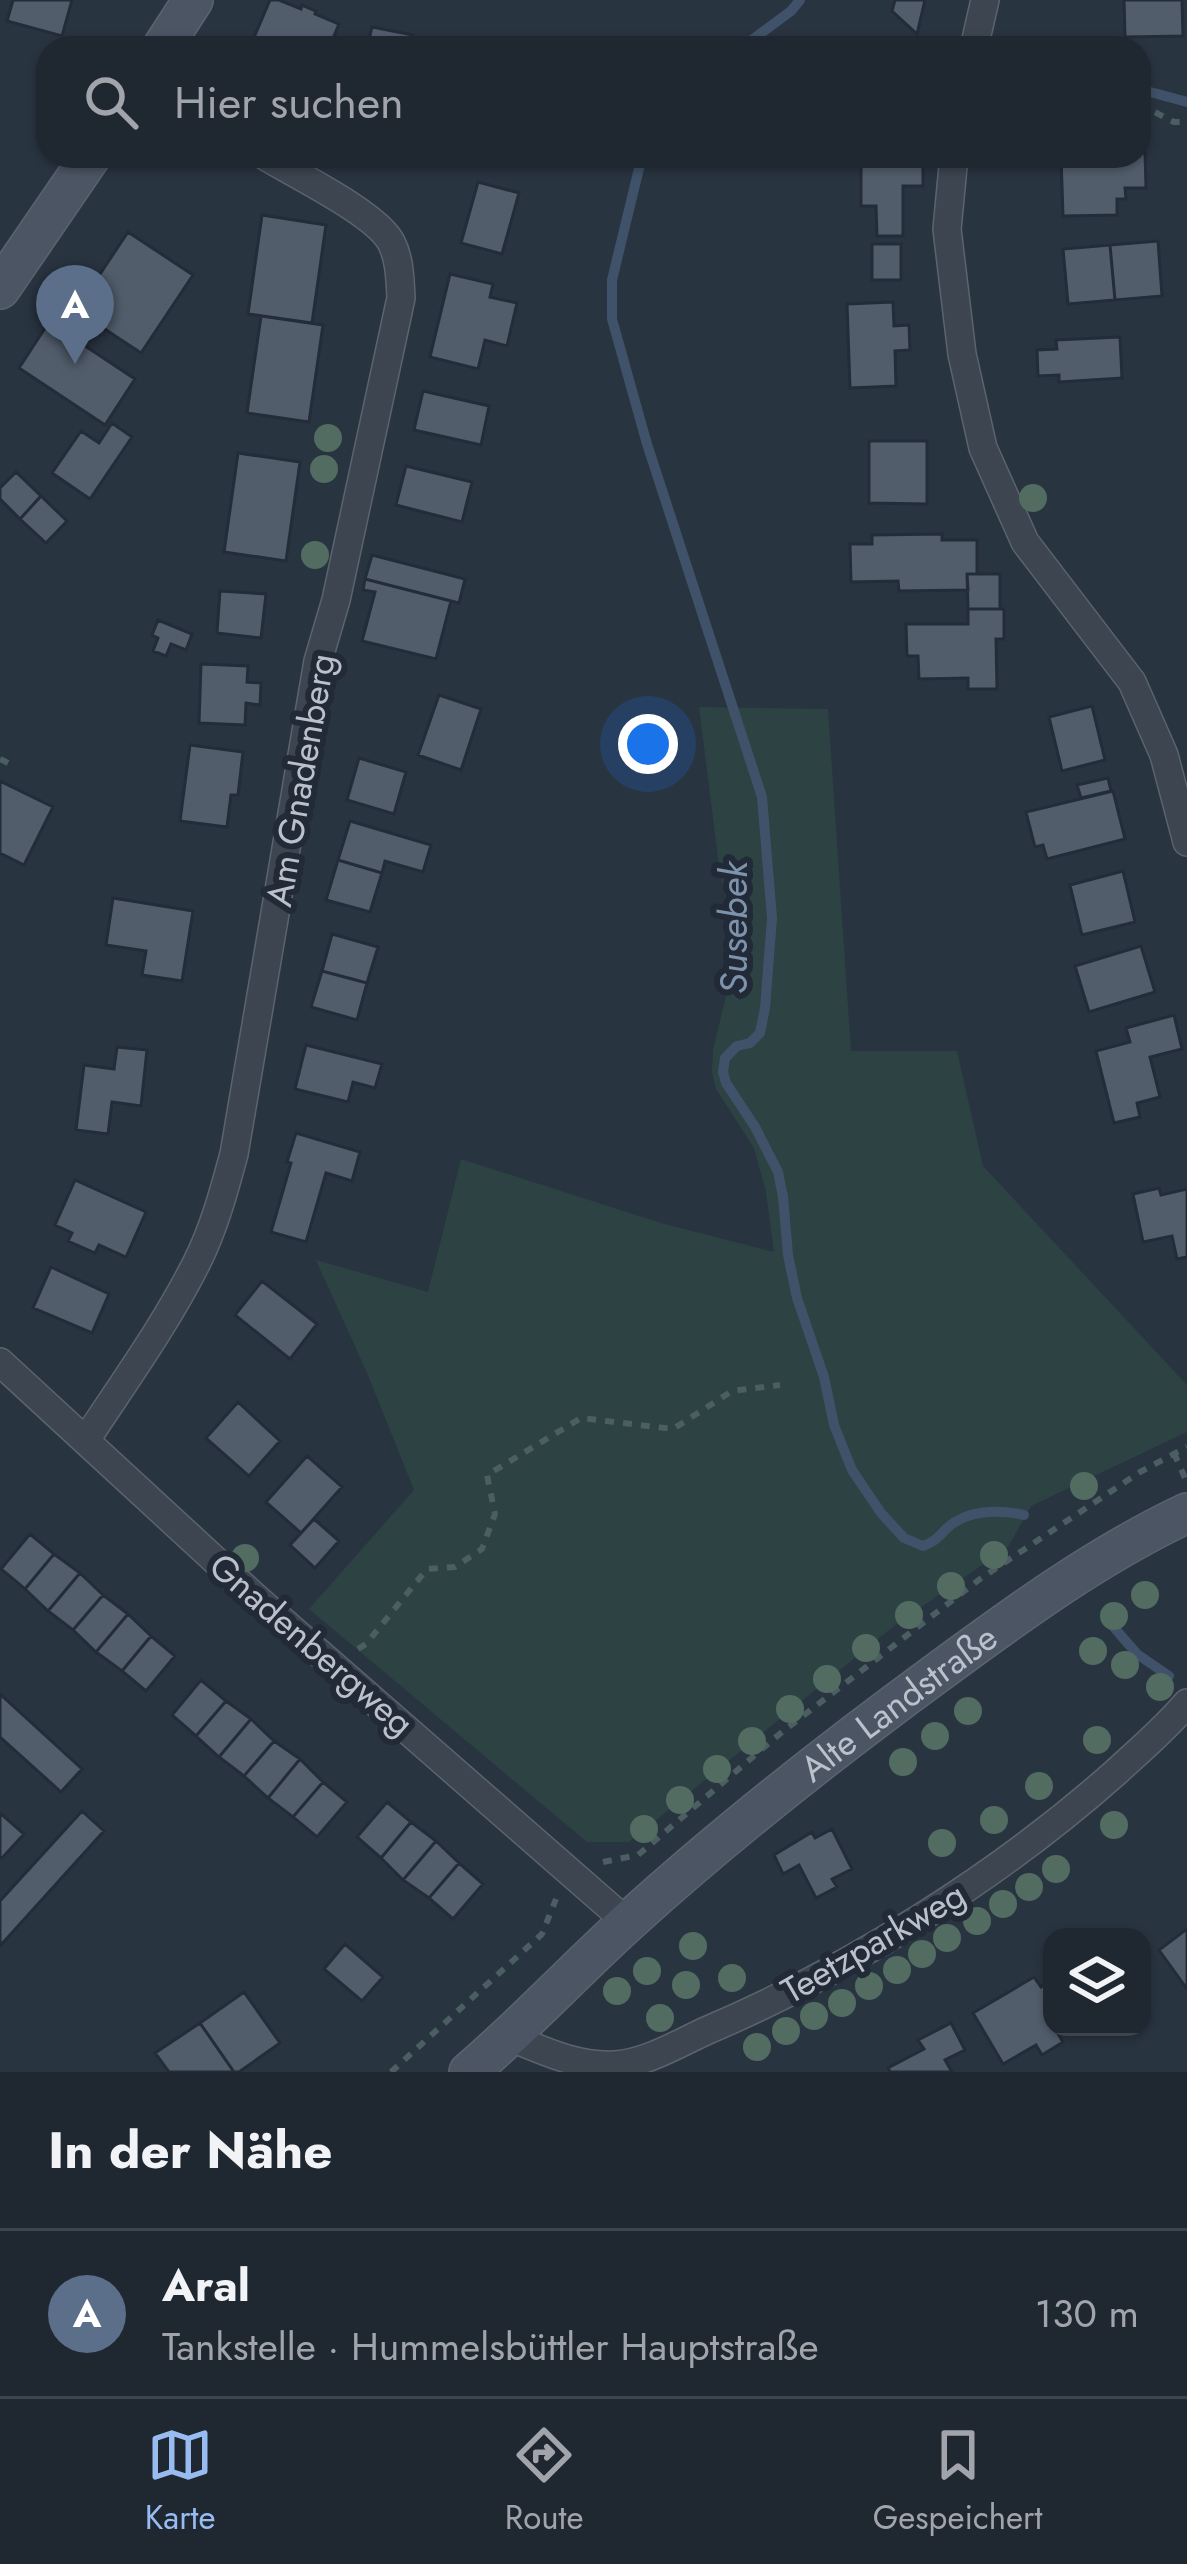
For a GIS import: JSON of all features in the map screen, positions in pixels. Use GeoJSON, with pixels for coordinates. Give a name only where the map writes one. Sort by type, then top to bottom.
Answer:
{"type":"FeatureCollection","features":[{"type":"Feature","properties":{"kind":"main road"},"geometry":{"type":"LineString","coordinates":[[170,36],[193,0]]}},
{"type":"Feature","properties":{"kind":"main road"},"geometry":{"type":"LineString","coordinates":[[0,289],[83,168]]}},
{"type":"Feature","properties":{"kind":"main road","name":"Alte Landstraße"},"geometry":{"type":"LineString","coordinates":[[469,2072],[627,1922],[836,1749],[1022,1611],[1121,1546],[1185,1494]]}},
{"type":"Feature","properties":{"kind":"street"},"geometry":{"type":"LineString","coordinates":[[977,36],[985,0]]}},
{"type":"Feature","properties":{"kind":"street","name":"Am Gnadenberg"},"geometry":{"type":"LineString","coordinates":[[86,1440],[196,1262],[229,1174],[318,661],[336,600],[398,314],[400,274],[392,243],[376,223],[285,168]]}},
{"type":"Feature","properties":{"kind":"street"},"geometry":{"type":"LineString","coordinates":[[952,168],[947,230],[962,354],[983,448],[1025,542],[1132,682],[1164,755],[1187,842]]}},
{"type":"Feature","properties":{"kind":"street","name":"Gnadenbergweg"},"geometry":{"type":"LineString","coordinates":[[0,1361],[255,1597],[627,1922]]}},
{"type":"Feature","properties":{"kind":"street","name":"Teetzparkweg"},"geometry":{"type":"LineString","coordinates":[[510,2036],[559,2058],[617,2065],[746,2014],[825,1974],[1006,1862],[1090,1795],[1187,1703]]}},
{"type":"Feature","properties":{"kind":"path"},"geometry":{"type":"LineString","coordinates":[[1151,110],[1174,122],[1187,122]]}},
{"type":"Feature","properties":{"kind":"path"},"geometry":{"type":"LineString","coordinates":[[0,759],[14,766]]}},
{"type":"Feature","properties":{"kind":"path"},"geometry":{"type":"LineString","coordinates":[[334,1663],[366,1644],[427,1570],[455,1567],[482,1549],[496,1514],[487,1475],[581,1418],[673,1429],[732,1391],[780,1385]]}},
{"type":"Feature","properties":{"kind":"path"},"geometry":{"type":"LineString","coordinates":[[590,1868],[638,1855],[782,1732],[980,1580],[1140,1472],[1187,1447]]}},
{"type":"Feature","properties":{"kind":"path"},"geometry":{"type":"LineString","coordinates":[[1174,1453],[1185,1494]]}},
{"type":"Feature","properties":{"kind":"path"},"geometry":{"type":"LineString","coordinates":[[391,2072],[542,1934],[561,1891]]}},
{"type":"Feature","properties":{"kind":"green space"},"geometry":{"type":"Polygon","coordinates":[[[699,707],[828,709],[851,1051],[957,1051],[983,1166],[1187,1385],[1187,1432],[1031,1506],[1008,1547],[894,1626],[629,1842],[587,1842],[309,1609],[414,1490],[316,1260],[428,1292],[461,1159],[661,1223],[774,1252],[754,1148],[716,1089],[712,1072],[736,935],[720,874],[699,707]]]}},
{"type":"Feature","properties":{"kind":"building"},"geometry":{"type":"Polygon","coordinates":[[[13,0],[72,0],[62,36],[7,21],[13,0]]]}},
{"type":"Feature","properties":{"kind":"building"},"geometry":{"type":"Polygon","coordinates":[[[270,0],[301,9],[302,5],[339,24],[334,36],[255,36],[270,0]]]}},
{"type":"Feature","properties":{"kind":"building"},"geometry":{"type":"Polygon","coordinates":[[[895,0],[925,0],[917,34],[892,11],[895,0]]]}},
{"type":"Feature","properties":{"kind":"building"},"geometry":{"type":"Polygon","coordinates":[[[1124,0],[1182,0],[1183,36],[1125,36],[1124,0]]]}},
{"type":"Feature","properties":{"kind":"building"},"geometry":{"type":"Polygon","coordinates":[[[372,27],[413,35],[413,36],[370,36],[372,27]]]}},
{"type":"Feature","properties":{"kind":"building"},"geometry":{"type":"Polygon","coordinates":[[[861,168],[923,168],[923,186],[903,186],[903,236],[877,236],[876,206],[861,206],[861,168]]]}},
{"type":"Feature","properties":{"kind":"building"},"geometry":{"type":"Polygon","coordinates":[[[1061,168],[1145,168],[1146,188],[1125,188],[1126,199],[1117,199],[1117,215],[1063,216],[1061,168]]]}},
{"type":"Feature","properties":{"kind":"building"},"geometry":{"type":"Polygon","coordinates":[[[478,182],[519,193],[502,254],[461,243],[478,182]]]}},
{"type":"Feature","properties":{"kind":"building"},"geometry":{"type":"Polygon","coordinates":[[[262,215],[326,225],[312,323],[248,314],[262,215]]]}},
{"type":"Feature","properties":{"kind":"building"},"geometry":{"type":"Polygon","coordinates":[[[128,232],[193,275],[141,353],[88,318],[86,295],[128,232]]]}},
{"type":"Feature","properties":{"kind":"building"},"geometry":{"type":"Polygon","coordinates":[[[1158,241],[1162,296],[1115,300],[1110,245],[1158,241]]]}},
{"type":"Feature","properties":{"kind":"building"},"geometry":{"type":"Polygon","coordinates":[[[872,244],[901,244],[901,280],[872,280],[872,244]]]}},
{"type":"Feature","properties":{"kind":"building"},"geometry":{"type":"Polygon","coordinates":[[[1110,245],[1115,300],[1068,304],[1063,249],[1110,245]]]}},
{"type":"Feature","properties":{"kind":"building"},"geometry":{"type":"Polygon","coordinates":[[[450,274],[493,284],[490,297],[517,303],[507,346],[485,340],[478,369],[430,357],[450,274]]]}},
{"type":"Feature","properties":{"kind":"building"},"geometry":{"type":"Polygon","coordinates":[[[893,302],[894,326],[909,325],[910,350],[895,351],[896,386],[850,388],[847,304],[893,302]]]}},
{"type":"Feature","properties":{"kind":"building"},"geometry":{"type":"Polygon","coordinates":[[[261,316],[323,325],[309,422],[247,413],[261,316]]]}},
{"type":"Feature","properties":{"kind":"building"},"geometry":{"type":"Polygon","coordinates":[[[49,322],[135,379],[105,425],[19,368],[49,322]]]}},
{"type":"Feature","properties":{"kind":"building"},"geometry":{"type":"Polygon","coordinates":[[[1120,337],[1122,378],[1059,382],[1059,375],[1038,376],[1037,350],[1057,349],[1056,340],[1120,337]]]}},
{"type":"Feature","properties":{"kind":"building"},"geometry":{"type":"Polygon","coordinates":[[[423,391],[489,406],[481,445],[414,430],[423,391]]]}},
{"type":"Feature","properties":{"kind":"building"},"geometry":{"type":"Polygon","coordinates":[[[112,423],[132,437],[90,499],[52,473],[81,431],[99,443],[112,423]]]}},
{"type":"Feature","properties":{"kind":"building"},"geometry":{"type":"Polygon","coordinates":[[[869,441],[927,441],[927,504],[869,503],[869,441]]]}},
{"type":"Feature","properties":{"kind":"building"},"geometry":{"type":"Polygon","coordinates":[[[238,453],[300,462],[286,561],[224,552],[238,453]]]}},
{"type":"Feature","properties":{"kind":"building"},"geometry":{"type":"Polygon","coordinates":[[[406,466],[472,482],[462,522],[396,505],[406,466]]]}},
{"type":"Feature","properties":{"kind":"building"},"geometry":{"type":"Polygon","coordinates":[[[16,472],[41,496],[20,519],[0,499],[0,488],[16,472]]]}},
{"type":"Feature","properties":{"kind":"building"},"geometry":{"type":"Polygon","coordinates":[[[41,496],[67,521],[46,543],[20,519],[41,496]]]}},
{"type":"Feature","properties":{"kind":"building"},"geometry":{"type":"Polygon","coordinates":[[[942,534],[942,540],[977,540],[977,574],[967,574],[968,590],[899,591],[898,581],[851,582],[850,544],[872,544],[872,535],[942,534]]]}},
{"type":"Feature","properties":{"kind":"building"},"geometry":{"type":"Polygon","coordinates":[[[372,555],[465,579],[459,603],[365,579],[372,555]]]}},
{"type":"Feature","properties":{"kind":"building"},"geometry":{"type":"Polygon","coordinates":[[[967,574],[1000,574],[1000,609],[968,609],[967,574]]]}},
{"type":"Feature","properties":{"kind":"building"},"geometry":{"type":"Polygon","coordinates":[[[365,579],[451,601],[436,659],[362,641],[375,592],[363,590],[365,579]]]}},
{"type":"Feature","properties":{"kind":"building"},"geometry":{"type":"Polygon","coordinates":[[[220,591],[266,594],[261,638],[217,633],[220,591]]]}},
{"type":"Feature","properties":{"kind":"building"},"geometry":{"type":"Polygon","coordinates":[[[968,609],[1004,609],[1004,639],[996,639],[997,689],[968,689],[968,678],[919,679],[918,656],[907,656],[906,624],[968,624],[968,609]]]}},
{"type":"Feature","properties":{"kind":"building"},"geometry":{"type":"Polygon","coordinates":[[[158,620],[192,634],[186,650],[171,644],[166,656],[153,651],[158,620]]]}},
{"type":"Feature","properties":{"kind":"building"},"geometry":{"type":"Polygon","coordinates":[[[201,664],[248,666],[247,682],[261,683],[260,705],[246,703],[245,725],[199,723],[201,664]]]}},
{"type":"Feature","properties":{"kind":"building"},"geometry":{"type":"Polygon","coordinates":[[[439,695],[481,709],[461,770],[418,755],[439,695]]]}},
{"type":"Feature","properties":{"kind":"building"},"geometry":{"type":"Polygon","coordinates":[[[1092,706],[1105,760],[1062,771],[1049,717],[1092,706]]]}},
{"type":"Feature","properties":{"kind":"building"},"geometry":{"type":"Polygon","coordinates":[[[190,745],[243,752],[238,795],[231,795],[227,827],[180,821],[190,745]]]}},
{"type":"Feature","properties":{"kind":"building"},"geometry":{"type":"Polygon","coordinates":[[[359,758],[406,772],[394,814],[347,800],[359,758]]]}},
{"type":"Feature","properties":{"kind":"building"},"geometry":{"type":"Polygon","coordinates":[[[1108,778],[1111,791],[1081,798],[1077,785],[1108,778]]]}},
{"type":"Feature","properties":{"kind":"building"},"geometry":{"type":"Polygon","coordinates":[[[0,781],[53,807],[24,865],[0,853],[0,781]]]}},
{"type":"Feature","properties":{"kind":"building"},"geometry":{"type":"Polygon","coordinates":[[[1113,791],[1125,839],[1047,859],[1043,845],[1035,847],[1026,812],[1113,791]]]}},
{"type":"Feature","properties":{"kind":"building"},"geometry":{"type":"Polygon","coordinates":[[[350,821],[431,845],[423,872],[385,861],[382,873],[338,860],[350,821]]]}},
{"type":"Feature","properties":{"kind":"building"},"geometry":{"type":"Polygon","coordinates":[[[338,860],[382,873],[370,912],[326,900],[338,860]]]}},
{"type":"Feature","properties":{"kind":"building"},"geometry":{"type":"Polygon","coordinates":[[[1123,871],[1135,922],[1082,935],[1070,885],[1123,871]]]}},
{"type":"Feature","properties":{"kind":"building"},"geometry":{"type":"Polygon","coordinates":[[[113,898],[193,911],[182,981],[142,975],[146,951],[106,945],[113,898]]]}},
{"type":"Feature","properties":{"kind":"building"},"geometry":{"type":"Polygon","coordinates":[[[332,934],[378,947],[367,983],[322,971],[332,934]]]}},
{"type":"Feature","properties":{"kind":"building"},"geometry":{"type":"Polygon","coordinates":[[[1141,946],[1155,992],[1089,1012],[1075,966],[1141,946]]]}},
{"type":"Feature","properties":{"kind":"building"},"geometry":{"type":"Polygon","coordinates":[[[322,971],[367,983],[357,1020],[311,1007],[322,971]]]}},
{"type":"Feature","properties":{"kind":"building"},"geometry":{"type":"Polygon","coordinates":[[[1174,1015],[1182,1049],[1150,1057],[1160,1097],[1137,1103],[1140,1117],[1114,1123],[1096,1051],[1130,1042],[1126,1028],[1174,1015]]]}},
{"type":"Feature","properties":{"kind":"building"},"geometry":{"type":"Polygon","coordinates":[[[306,1045],[382,1064],[375,1088],[353,1082],[348,1102],[295,1089],[306,1045]]]}},
{"type":"Feature","properties":{"kind":"building"},"geometry":{"type":"Polygon","coordinates":[[[117,1047],[147,1050],[141,1106],[112,1102],[108,1134],[76,1130],[84,1065],[114,1069],[117,1047]]]}},
{"type":"Feature","properties":{"kind":"building"},"geometry":{"type":"Polygon","coordinates":[[[296,1133],[360,1152],[352,1181],[326,1173],[306,1242],[271,1232],[296,1133]]]}},
{"type":"Feature","properties":{"kind":"building"},"geometry":{"type":"Polygon","coordinates":[[[75,1180],[146,1212],[126,1257],[99,1245],[95,1253],[68,1241],[72,1233],[55,1225],[75,1180]]]}},
{"type":"Feature","properties":{"kind":"building"},"geometry":{"type":"Polygon","coordinates":[[[1159,1188],[1161,1195],[1187,1189],[1187,1257],[1177,1259],[1172,1236],[1143,1242],[1133,1194],[1159,1188]]]}},
{"type":"Feature","properties":{"kind":"building"},"geometry":{"type":"Polygon","coordinates":[[[51,1267],[109,1294],[92,1333],[33,1308],[51,1267]]]}},
{"type":"Feature","properties":{"kind":"building"},"geometry":{"type":"Polygon","coordinates":[[[262,1281],[317,1324],[290,1359],[235,1315],[262,1281]]]}},
{"type":"Feature","properties":{"kind":"building"},"geometry":{"type":"Polygon","coordinates":[[[238,1402],[280,1441],[249,1476],[206,1438],[238,1402]]]}},
{"type":"Feature","properties":{"kind":"building"},"geometry":{"type":"Polygon","coordinates":[[[307,1456],[342,1487],[301,1533],[266,1502],[307,1456]]]}},
{"type":"Feature","properties":{"kind":"building"},"geometry":{"type":"Polygon","coordinates":[[[314,1519],[339,1541],[315,1568],[290,1545],[314,1519]]]}},
{"type":"Feature","properties":{"kind":"building"},"geometry":{"type":"Polygon","coordinates":[[[30,1534],[54,1554],[25,1589],[1,1569],[30,1534]]]}},
{"type":"Feature","properties":{"kind":"building"},"geometry":{"type":"Polygon","coordinates":[[[54,1554],[80,1573],[48,1611],[25,1589],[54,1554]]]}},
{"type":"Feature","properties":{"kind":"building"},"geometry":{"type":"Polygon","coordinates":[[[80,1573],[103,1595],[73,1630],[48,1611],[80,1573]]]}},
{"type":"Feature","properties":{"kind":"building"},"geometry":{"type":"Polygon","coordinates":[[[103,1595],[128,1614],[96,1652],[73,1630],[103,1595]]]}},
{"type":"Feature","properties":{"kind":"building"},"geometry":{"type":"Polygon","coordinates":[[[128,1614],[151,1636],[122,1671],[96,1652],[128,1614]]]}},
{"type":"Feature","properties":{"kind":"building"},"geometry":{"type":"Polygon","coordinates":[[[151,1636],[175,1656],[146,1691],[122,1671],[151,1636]]]}},
{"type":"Feature","properties":{"kind":"building"},"geometry":{"type":"Polygon","coordinates":[[[201,1680],[226,1701],[196,1736],[172,1715],[201,1680]]]}},
{"type":"Feature","properties":{"kind":"building"},"geometry":{"type":"Polygon","coordinates":[[[0,1694],[82,1769],[61,1792],[0,1737],[0,1694]]]}},
{"type":"Feature","properties":{"kind":"building"},"geometry":{"type":"Polygon","coordinates":[[[226,1701],[251,1719],[219,1757],[196,1736],[226,1701]]]}},
{"type":"Feature","properties":{"kind":"building"},"geometry":{"type":"Polygon","coordinates":[[[251,1719],[274,1741],[244,1776],[219,1757],[251,1719]]]}},
{"type":"Feature","properties":{"kind":"building"},"geometry":{"type":"Polygon","coordinates":[[[274,1741],[300,1759],[268,1798],[244,1776],[274,1741]]]}},
{"type":"Feature","properties":{"kind":"building"},"geometry":{"type":"Polygon","coordinates":[[[300,1759],[323,1782],[293,1817],[268,1798],[300,1759]]]}},
{"type":"Feature","properties":{"kind":"building"},"geometry":{"type":"Polygon","coordinates":[[[323,1782],[347,1802],[317,1837],[293,1817],[323,1782]]]}},
{"type":"Feature","properties":{"kind":"building"},"geometry":{"type":"Polygon","coordinates":[[[387,1802],[411,1822],[381,1858],[357,1837],[387,1802]]]}},
{"type":"Feature","properties":{"kind":"building"},"geometry":{"type":"Polygon","coordinates":[[[82,1811],[104,1831],[0,1946],[0,1901],[82,1811]]]}},
{"type":"Feature","properties":{"kind":"building"},"geometry":{"type":"Polygon","coordinates":[[[0,1813],[24,1834],[2,1858],[0,1857],[0,1813]]]}},
{"type":"Feature","properties":{"kind":"building"},"geometry":{"type":"Polygon","coordinates":[[[411,1822],[436,1841],[403,1880],[381,1858],[411,1822]]]}},
{"type":"Feature","properties":{"kind":"building"},"geometry":{"type":"Polygon","coordinates":[[[832,1829],[852,1869],[832,1879],[837,1887],[816,1898],[799,1865],[783,1874],[774,1855],[812,1832],[815,1838],[832,1829]]]}},
{"type":"Feature","properties":{"kind":"building"},"geometry":{"type":"Polygon","coordinates":[[[436,1841],[459,1863],[429,1898],[403,1880],[436,1841]]]}},
{"type":"Feature","properties":{"kind":"building"},"geometry":{"type":"Polygon","coordinates":[[[459,1863],[483,1884],[453,1919],[429,1898],[459,1863]]]}},
{"type":"Feature","properties":{"kind":"building"},"geometry":{"type":"Polygon","coordinates":[[[1187,1929],[1187,1989],[1159,1950],[1187,1929]]]}},
{"type":"Feature","properties":{"kind":"building"},"geometry":{"type":"Polygon","coordinates":[[[345,1944],[383,1977],[362,2001],[324,1969],[345,1944]]]}},
{"type":"Feature","properties":{"kind":"building"},"geometry":{"type":"Polygon","coordinates":[[[1034,1977],[1043,1986],[1043,2036],[1059,2036],[1063,2042],[1042,2055],[1036,2045],[1003,2064],[973,2013],[1034,1977]]]}},
{"type":"Feature","properties":{"kind":"building"},"geometry":{"type":"Polygon","coordinates":[[[244,1992],[280,2043],[234,2072],[200,2023],[244,1992]]]}},
{"type":"Feature","properties":{"kind":"building"},"geometry":{"type":"Polygon","coordinates":[[[200,2023],[234,2072],[169,2072],[155,2053],[200,2023]]]}},
{"type":"Feature","properties":{"kind":"building"},"geometry":{"type":"Polygon","coordinates":[[[951,2023],[965,2050],[945,2060],[952,2072],[890,2072],[888,2068],[924,2049],[918,2040],[951,2023]]]}},
{"type":"Feature","properties":{"kind":"waterway","name":"Susebek"},"geometry":{"type":"LineString","coordinates":[[757,36],[800,0]]}},
{"type":"Feature","properties":{"kind":"waterway"},"geometry":{"type":"LineString","coordinates":[[1151,92],[1187,102]]}},
{"type":"Feature","properties":{"kind":"waterway","name":"Susebek"},"geometry":{"type":"LineString","coordinates":[[639,168],[612,280],[612,319],[647,444],[762,797],[772,918],[765,1008],[760,1033],[725,1058],[726,1083],[778,1172],[797,1298],[824,1377],[834,1425],[852,1470],[881,1513],[904,1538],[923,1546],[973,1514],[1024,1515]]}},
{"type":"Feature","properties":{"kind":"waterway","name":"Susebek"},"geometry":{"type":"LineString","coordinates":[[1111,1624],[1137,1654],[1169,1676]]}},
{"type":"Feature","properties":{"kind":"place","name":"Aral"},"geometry":{"type":"Point","coordinates":[75,364]}}]}
